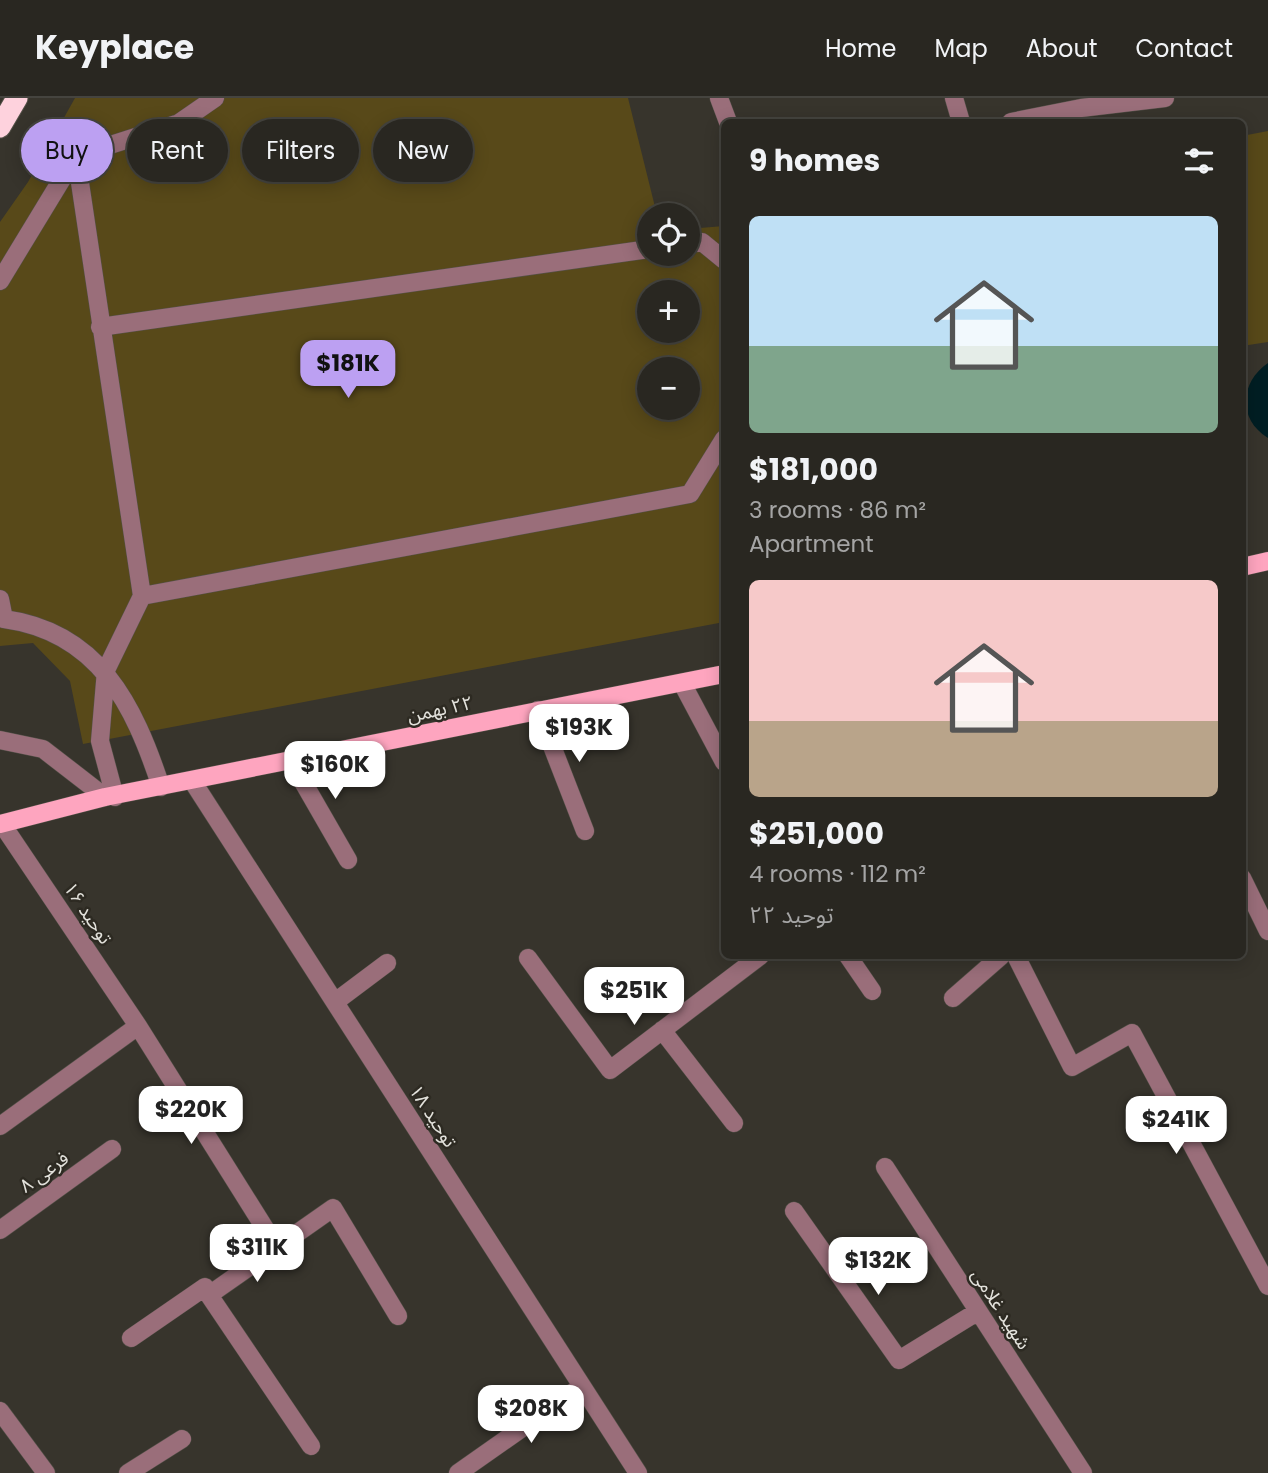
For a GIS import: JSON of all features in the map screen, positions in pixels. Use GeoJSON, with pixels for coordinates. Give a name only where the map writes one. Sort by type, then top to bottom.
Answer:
{"type":"FeatureCollection","features":[{"type":"Feature","properties":{"kind":"highway"},"geometry":{"type":"LineString","coordinates":[[0,127],[17,98]]}},
{"type":"Feature","properties":{"kind":"main road"},"geometry":{"type":"LineString","coordinates":[[1246,565],[1266,557]]}},
{"type":"Feature","properties":{"kind":"main road","name":"٢٢ بهمن"},"geometry":{"type":"LineString","coordinates":[[1,824],[110,797],[721,675]]}},
{"type":"Feature","properties":{"kind":"street"},"geometry":{"type":"LineString","coordinates":[[113,144],[179,123],[215,98]]}},
{"type":"Feature","properties":{"kind":"street"},"geometry":{"type":"LineString","coordinates":[[719,98],[727,119]]}},
{"type":"Feature","properties":{"kind":"street"},"geometry":{"type":"LineString","coordinates":[[954,98],[960,119]]}},
{"type":"Feature","properties":{"kind":"street"},"geometry":{"type":"LineString","coordinates":[[1026,119],[1081,108],[1165,98]]}},
{"type":"Feature","properties":{"kind":"street"},"geometry":{"type":"LineString","coordinates":[[0,281],[60,182]]}},
{"type":"Feature","properties":{"kind":"street"},"geometry":{"type":"LineString","coordinates":[[80,182],[142,596],[106,670],[100,741],[110,797]]}},
{"type":"Feature","properties":{"kind":"street"},"geometry":{"type":"LineString","coordinates":[[700,242],[721,258]]}},
{"type":"Feature","properties":{"kind":"street"},"geometry":{"type":"LineString","coordinates":[[100,327],[637,251]]}},
{"type":"Feature","properties":{"kind":"street"},"geometry":{"type":"LineString","coordinates":[[142,596],[690,494],[721,444]]}},
{"type":"Feature","properties":{"kind":"street"},"geometry":{"type":"LineString","coordinates":[[0,599],[2,619],[33,623],[50,631],[106,670],[143,732],[161,787]]}},
{"type":"Feature","properties":{"kind":"street"},"geometry":{"type":"LineString","coordinates":[[682,683],[721,756]]}},
{"type":"Feature","properties":{"kind":"street"},"geometry":{"type":"LineString","coordinates":[[538,710],[585,831]]}},
{"type":"Feature","properties":{"kind":"street"},"geometry":{"type":"LineString","coordinates":[[0,740],[43,749],[110,797]]}},
{"type":"Feature","properties":{"kind":"street"},"geometry":{"type":"LineString","coordinates":[[290,761],[348,860]]}},
{"type":"Feature","properties":{"kind":"street","name":"توحید ۱۸"},"geometry":{"type":"LineString","coordinates":[[193,782],[638,1473]]}},
{"type":"Feature","properties":{"kind":"street","name":"توحید ۱۶"},"geometry":{"type":"LineString","coordinates":[[1,824],[138,1026],[276,1246]]}},
{"type":"Feature","properties":{"kind":"street"},"geometry":{"type":"LineString","coordinates":[[1246,886],[1268,931]]}},
{"type":"Feature","properties":{"kind":"street"},"geometry":{"type":"LineString","coordinates":[[528,958],[610,1070],[756,959]]}},
{"type":"Feature","properties":{"kind":"street"},"geometry":{"type":"LineString","coordinates":[[850,959],[872,991]]}},
{"type":"Feature","properties":{"kind":"street"},"geometry":{"type":"LineString","coordinates":[[953,998],[998,959]]}},
{"type":"Feature","properties":{"kind":"street"},"geometry":{"type":"LineString","coordinates":[[1018,959],[1072,1067],[1132,1033],[1268,1286]]}},
{"type":"Feature","properties":{"kind":"street"},"geometry":{"type":"LineString","coordinates":[[335,1002],[387,963]]}},
{"type":"Feature","properties":{"kind":"street"},"geometry":{"type":"LineString","coordinates":[[0,1126],[138,1026]]}},
{"type":"Feature","properties":{"kind":"street"},"geometry":{"type":"LineString","coordinates":[[662,1030],[734,1123]]}},
{"type":"Feature","properties":{"kind":"street","name":"فرعی ۸"},"geometry":{"type":"LineString","coordinates":[[0,1230],[112,1149]]}},
{"type":"Feature","properties":{"kind":"street","name":"شهید غلامی"},"geometry":{"type":"LineString","coordinates":[[885,1167],[976,1312],[1083,1473]]}},
{"type":"Feature","properties":{"kind":"street"},"geometry":{"type":"LineString","coordinates":[[131,1338],[333,1208],[398,1316]]}},
{"type":"Feature","properties":{"kind":"street"},"geometry":{"type":"LineString","coordinates":[[794,1211],[899,1360],[976,1312]]}},
{"type":"Feature","properties":{"kind":"street"},"geometry":{"type":"LineString","coordinates":[[207,1291],[311,1446]]}},
{"type":"Feature","properties":{"kind":"street"},"geometry":{"type":"LineString","coordinates":[[458,1473],[582,1386]]}},
{"type":"Feature","properties":{"kind":"street"},"geometry":{"type":"LineString","coordinates":[[0,1411],[46,1473]]}},
{"type":"Feature","properties":{"kind":"street"},"geometry":{"type":"LineString","coordinates":[[128,1473],[182,1439]]}},
{"type":"Feature","properties":{"kind":"water"},"geometry":{"type":"Polygon","coordinates":[[[1268,363],[1268,438],[1251,421],[1246,400],[1252,380],[1268,363]]]}},
{"type":"Feature","properties":{"kind":"building"},"geometry":{"type":"Polygon","coordinates":[[[75,98],[628,98],[654,203],[637,203],[637,266],[700,266],[700,228],[721,226],[721,623],[83,744],[70,681],[33,643],[0,646],[0,222],[28,182],[113,182],[113,119],[63,119],[75,98]]]}},
{"type":"Feature","properties":{"kind":"building"},"geometry":{"type":"Polygon","coordinates":[[[1268,131],[1268,342],[1246,345],[1246,135],[1268,131]]]}}]}
